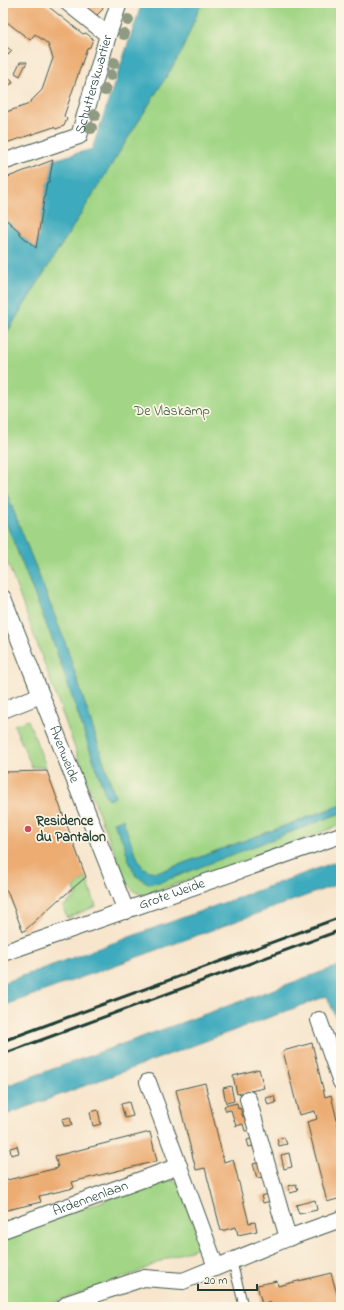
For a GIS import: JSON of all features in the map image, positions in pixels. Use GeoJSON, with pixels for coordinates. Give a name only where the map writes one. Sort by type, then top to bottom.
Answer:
{"type":"FeatureCollection","features":[{"type":"Feature","properties":{"kind":"street"},"geometry":{"type":"LineString","coordinates":[[68,3],[108,35]]}},
{"type":"Feature","properties":{"kind":"street","name":"Schutterskwartier"},"geometry":{"type":"LineString","coordinates":[[3,162],[79,136],[108,35],[119,3]]}},
{"type":"Feature","properties":{"kind":"street","name":"Avenweide"},"geometry":{"type":"LineString","coordinates":[[3,598],[126,911]]}},
{"type":"Feature","properties":{"kind":"street"},"geometry":{"type":"LineString","coordinates":[[3,710],[41,695]]}},
{"type":"Feature","properties":{"kind":"street","name":"Grote Weide"},"geometry":{"type":"LineString","coordinates":[[3,953],[341,835]]}},
{"type":"Feature","properties":{"kind":"street"},"geometry":{"type":"LineString","coordinates":[[318,1020],[341,1082]]}},
{"type":"Feature","properties":{"kind":"street"},"geometry":{"type":"LineString","coordinates":[[148,1082],[216,1268]]}},
{"type":"Feature","properties":{"kind":"street"},"geometry":{"type":"LineString","coordinates":[[248,1099],[288,1238]]}},
{"type":"Feature","properties":{"kind":"street","name":"Ardennenlaan"},"geometry":{"type":"LineString","coordinates":[[3,1230],[179,1166]]}},
{"type":"Feature","properties":{"kind":"street"},"geometry":{"type":"LineString","coordinates":[[64,1307],[69,1303],[144,1278],[182,1281],[288,1238],[341,1219]]}},
{"type":"Feature","properties":{"kind":"lane"},"geometry":{"type":"LineString","coordinates":[[232,1261],[244,1307]]}},
{"type":"Feature","properties":{"kind":"green space","name":"De Vlaskamp"},"geometry":{"type":"Polygon","coordinates":[[[203,3],[341,3],[341,805],[162,871],[151,872],[142,867],[136,854],[113,822],[124,843],[129,861],[136,876],[173,878],[341,813],[341,825],[241,862],[144,895],[135,892],[128,885],[100,817],[3,550],[3,515],[54,644],[106,796],[110,800],[115,796],[65,642],[3,484],[3,339],[181,53],[198,11],[203,3]]]}},
{"type":"Feature","properties":{"kind":"green space"},"geometry":{"type":"Polygon","coordinates":[[[28,720],[46,767],[32,767],[14,725],[28,720]]]}},
{"type":"Feature","properties":{"kind":"green space"},"geometry":{"type":"Polygon","coordinates":[[[86,877],[96,906],[67,918],[63,907],[76,896],[74,888],[86,877]]]}},
{"type":"Feature","properties":{"kind":"green space"},"geometry":{"type":"Polygon","coordinates":[[[166,1178],[179,1183],[202,1246],[165,1259],[136,1273],[42,1307],[3,1307],[3,1238],[166,1178]]]}},
{"type":"Feature","properties":{"kind":"water"},"geometry":{"type":"Polygon","coordinates":[[[142,3],[203,3],[198,11],[181,53],[3,339],[3,217],[36,247],[47,182],[49,181],[53,160],[92,149],[142,3]]]}},
{"type":"Feature","properties":{"kind":"water"},"geometry":{"type":"Polygon","coordinates":[[[3,484],[65,642],[115,797],[109,800],[106,797],[54,644],[3,515],[3,484]]]}},
{"type":"Feature","properties":{"kind":"water"},"geometry":{"type":"Polygon","coordinates":[[[341,805],[341,813],[161,882],[148,883],[136,876],[129,861],[124,843],[113,822],[123,819],[141,865],[148,870],[157,872],[341,805]]]}},
{"type":"Feature","properties":{"kind":"water"},"geometry":{"type":"Polygon","coordinates":[[[341,860],[341,883],[3,1006],[3,983],[341,860]]]}},
{"type":"Feature","properties":{"kind":"water"},"geometry":{"type":"Polygon","coordinates":[[[341,965],[341,1031],[327,996],[3,1116],[3,1087],[341,965]]]}},
{"type":"Feature","properties":{"kind":"building"},"geometry":{"type":"Polygon","coordinates":[[[3,3],[44,3],[83,34],[86,33],[93,39],[90,47],[87,48],[64,116],[67,119],[64,126],[56,129],[54,127],[3,144],[3,113],[27,105],[42,90],[53,58],[48,44],[35,34],[30,40],[3,19],[3,3]]]}},
{"type":"Feature","properties":{"kind":"building"},"geometry":{"type":"Polygon","coordinates":[[[81,3],[102,3],[103,9],[97,15],[89,13],[81,3]]]}},
{"type":"Feature","properties":{"kind":"building"},"geometry":{"type":"Polygon","coordinates":[[[3,44],[12,51],[8,55],[3,51],[3,44]]]}},
{"type":"Feature","properties":{"kind":"building"},"geometry":{"type":"Polygon","coordinates":[[[20,62],[27,62],[20,76],[15,73],[20,62]]]}},
{"type":"Feature","properties":{"kind":"building"},"geometry":{"type":"Polygon","coordinates":[[[10,78],[13,83],[3,88],[3,82],[10,78]]]}},
{"type":"Feature","properties":{"kind":"building"},"geometry":{"type":"Polygon","coordinates":[[[53,160],[49,182],[47,182],[36,248],[3,217],[3,179],[53,160]]]}},
{"type":"Feature","properties":{"kind":"building","name":"Residence du Pantalon"},"geometry":{"type":"Polygon","coordinates":[[[47,771],[86,877],[23,932],[7,891],[4,892],[3,890],[3,772],[47,771]]]}},
{"type":"Feature","properties":{"kind":"building"},"geometry":{"type":"Polygon","coordinates":[[[312,1043],[325,1097],[331,1095],[341,1137],[341,1198],[327,1202],[307,1122],[317,1119],[315,1111],[299,1115],[283,1051],[312,1043]]]}},
{"type":"Feature","properties":{"kind":"building"},"geometry":{"type":"Polygon","coordinates":[[[259,1069],[264,1088],[237,1094],[233,1076],[259,1069]]]}},
{"type":"Feature","properties":{"kind":"building"},"geometry":{"type":"Polygon","coordinates":[[[205,1083],[224,1162],[233,1159],[249,1223],[255,1222],[257,1231],[238,1235],[236,1227],[221,1231],[205,1168],[196,1170],[176,1090],[205,1083]]]}},
{"type":"Feature","properties":{"kind":"building"},"geometry":{"type":"Polygon","coordinates":[[[231,1086],[234,1101],[226,1103],[223,1088],[231,1086]]]}},
{"type":"Feature","properties":{"kind":"building"},"geometry":{"type":"Polygon","coordinates":[[[274,1096],[276,1103],[268,1105],[266,1098],[274,1096]]]}},
{"type":"Feature","properties":{"kind":"building"},"geometry":{"type":"Polygon","coordinates":[[[129,1102],[133,1116],[125,1118],[121,1104],[129,1102]]]}},
{"type":"Feature","properties":{"kind":"building"},"geometry":{"type":"Polygon","coordinates":[[[237,1103],[238,1109],[240,1108],[243,1117],[249,1115],[253,1130],[245,1131],[243,1124],[236,1126],[231,1110],[226,1111],[224,1106],[237,1103]]]}},
{"type":"Feature","properties":{"kind":"building"},"geometry":{"type":"Polygon","coordinates":[[[98,1110],[101,1124],[93,1126],[90,1112],[98,1110]]]}},
{"type":"Feature","properties":{"kind":"building"},"geometry":{"type":"Polygon","coordinates":[[[70,1117],[72,1125],[64,1126],[62,1119],[70,1117]]]}},
{"type":"Feature","properties":{"kind":"building"},"geometry":{"type":"Polygon","coordinates":[[[150,1132],[157,1161],[72,1182],[74,1188],[39,1196],[41,1202],[3,1211],[3,1181],[58,1168],[55,1156],[150,1132]]]}},
{"type":"Feature","properties":{"kind":"building"},"geometry":{"type":"Polygon","coordinates":[[[284,1137],[287,1144],[279,1146],[277,1139],[284,1137]]]}},
{"type":"Feature","properties":{"kind":"building"},"geometry":{"type":"Polygon","coordinates":[[[255,1138],[257,1145],[249,1147],[247,1140],[255,1138]]]}},
{"type":"Feature","properties":{"kind":"building"},"geometry":{"type":"Polygon","coordinates":[[[17,1146],[19,1153],[11,1155],[10,1148],[17,1146]]]}},
{"type":"Feature","properties":{"kind":"building"},"geometry":{"type":"Polygon","coordinates":[[[289,1153],[292,1167],[284,1169],[281,1155],[289,1153]]]}},
{"type":"Feature","properties":{"kind":"building"},"geometry":{"type":"Polygon","coordinates":[[[261,1162],[264,1177],[257,1178],[253,1164],[261,1162]]]}},
{"type":"Feature","properties":{"kind":"building"},"geometry":{"type":"Polygon","coordinates":[[[296,1184],[298,1191],[290,1193],[288,1186],[296,1184]]]}},
{"type":"Feature","properties":{"kind":"building"},"geometry":{"type":"Polygon","coordinates":[[[269,1194],[271,1201],[263,1203],[261,1196],[269,1194]]]}},
{"type":"Feature","properties":{"kind":"building"},"geometry":{"type":"Polygon","coordinates":[[[315,1200],[317,1210],[299,1214],[296,1205],[315,1200]]]}},
{"type":"Feature","properties":{"kind":"building"},"geometry":{"type":"Polygon","coordinates":[[[331,1273],[339,1301],[316,1307],[272,1307],[270,1302],[262,1304],[257,1285],[277,1281],[278,1286],[331,1273]]]}},
{"type":"Feature","properties":{"kind":"railway"},"geometry":{"type":"LineString","coordinates":[[3,1041],[341,917]]}},
{"type":"Feature","properties":{"kind":"railway"},"geometry":{"type":"LineString","coordinates":[[3,1054],[341,930]]}},
{"type":"Feature","properties":{"kind":"place","name":"Residence du Pantalon"},"geometry":{"type":"Point","coordinates":[28,829]}}]}
